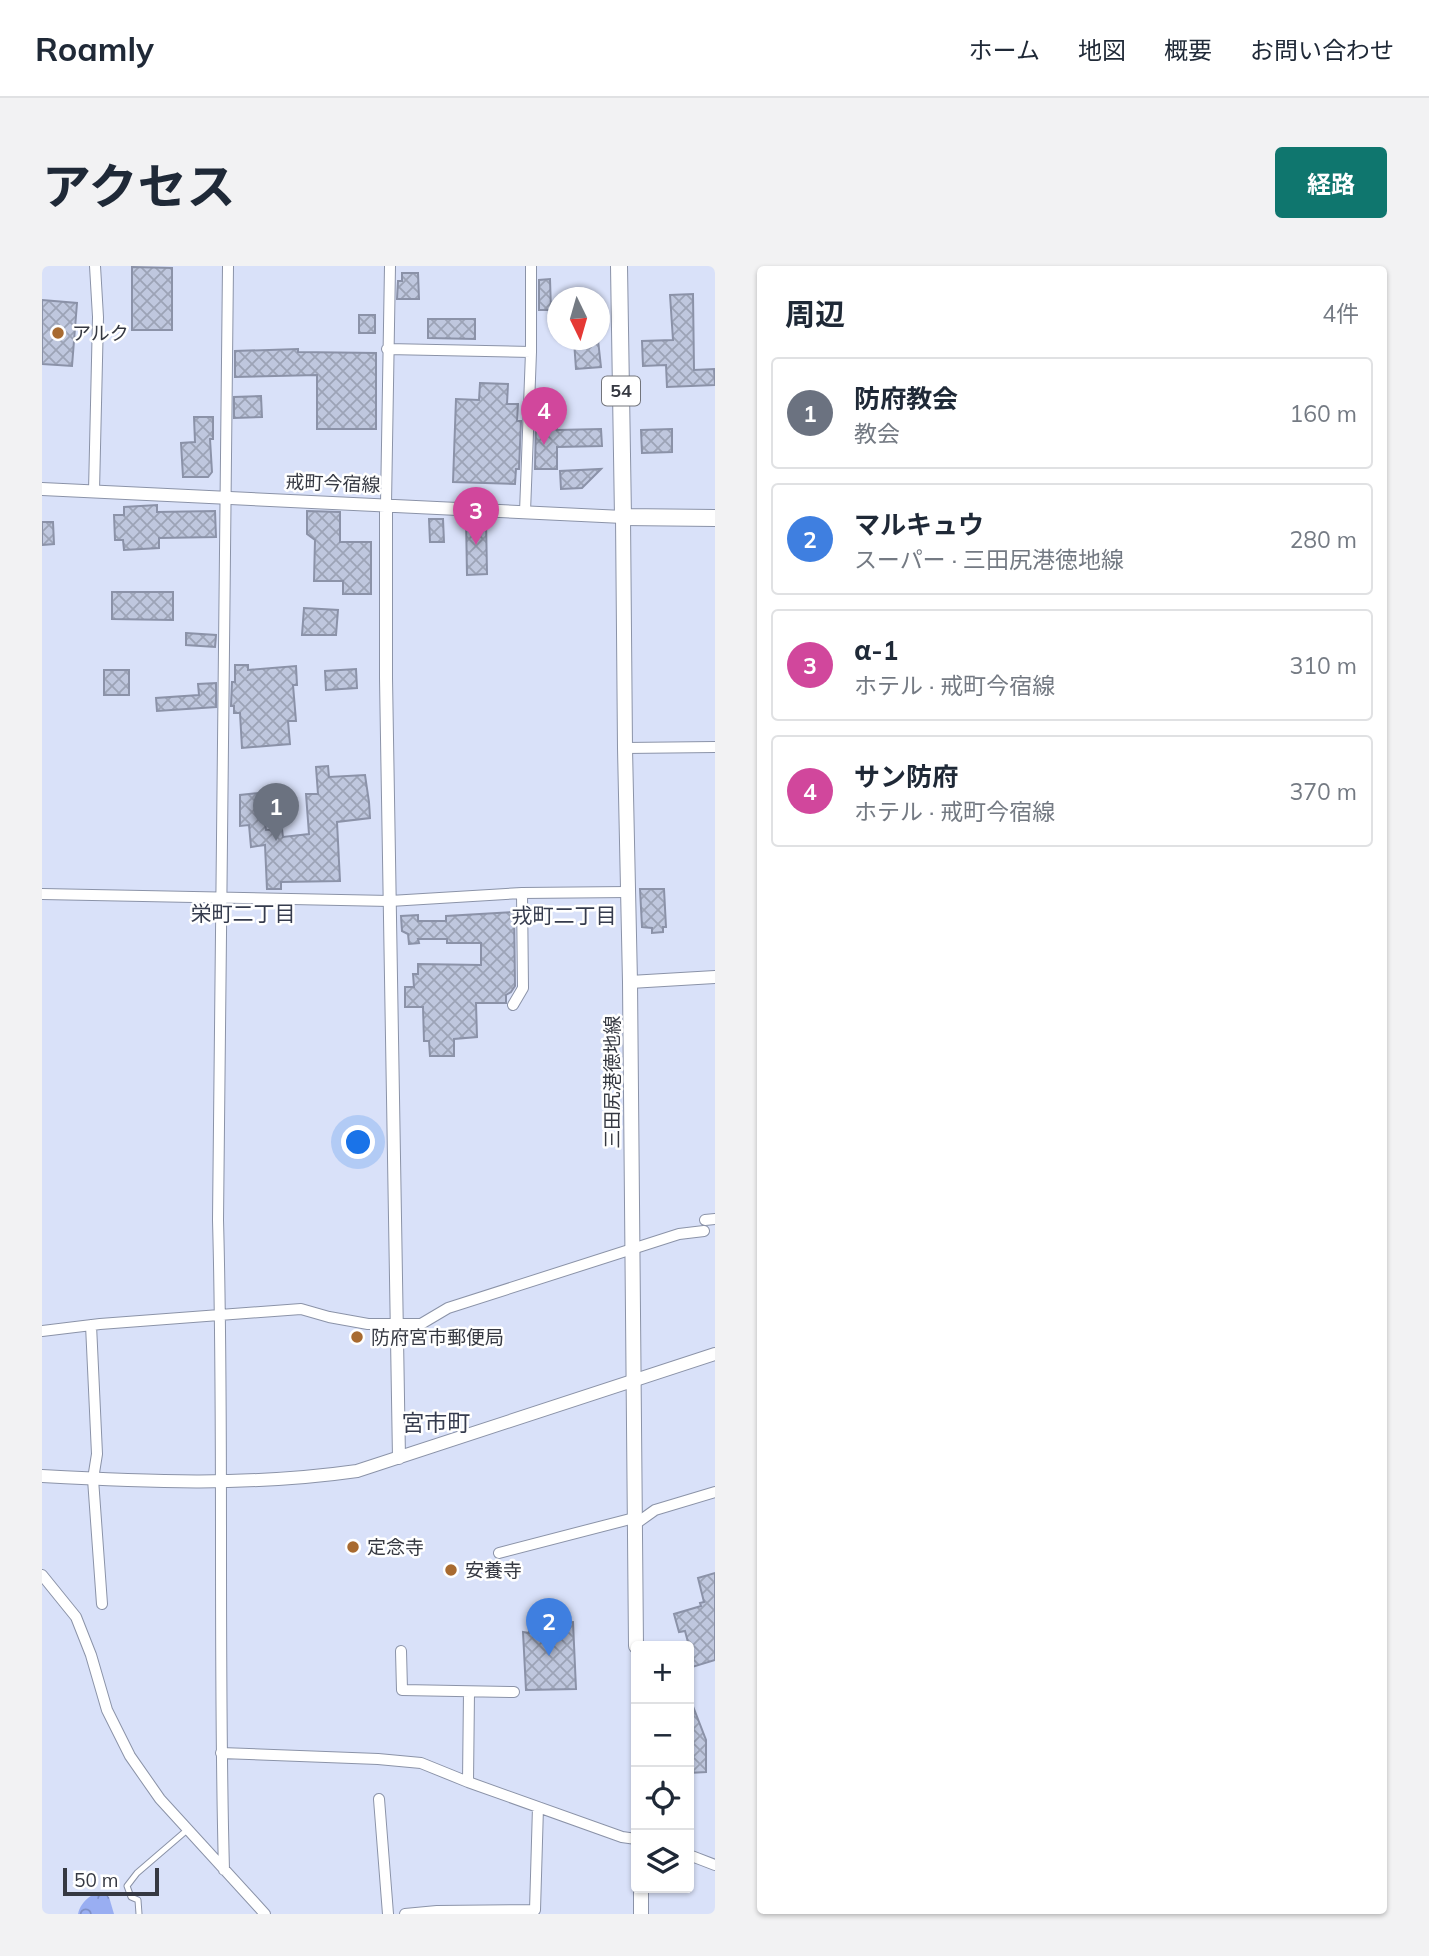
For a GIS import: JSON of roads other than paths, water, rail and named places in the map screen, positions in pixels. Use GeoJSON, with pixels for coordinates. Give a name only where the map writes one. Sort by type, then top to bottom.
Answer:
{"type":"FeatureCollection","features":[{"type":"Feature","properties":{"kind":"main road","name":"54"},"geometry":{"type":"LineString","coordinates":[[619,266],[623,517]]}},
{"type":"Feature","properties":{"kind":"main road"},"geometry":{"type":"LineString","coordinates":[[623,517],[715,518]]}},
{"type":"Feature","properties":{"kind":"main road","name":"三田尻港徳地線"},"geometry":{"type":"LineString","coordinates":[[623,517],[636,1641]]}},
{"type":"Feature","properties":{"kind":"main road"},"geometry":{"type":"LineString","coordinates":[[641,1893],[641,1914]]}},
{"type":"Feature","properties":{"kind":"street"},"geometry":{"type":"LineString","coordinates":[[94,491],[98,317],[95,266]]}},
{"type":"Feature","properties":{"kind":"street"},"geometry":{"type":"LineString","coordinates":[[224,1870],[218,1207],[228,266]]}},
{"type":"Feature","properties":{"kind":"street"},"geometry":{"type":"LineString","coordinates":[[390,266],[386,505],[399,1458]]}},
{"type":"Feature","properties":{"kind":"street"},"geometry":{"type":"LineString","coordinates":[[524,512],[531,352],[531,266]]}},
{"type":"Feature","properties":{"kind":"street"},"geometry":{"type":"LineString","coordinates":[[387,349],[531,352]]}},
{"type":"Feature","properties":{"kind":"street","name":"戒町今宿線"},"geometry":{"type":"LineString","coordinates":[[42,489],[623,517]]}},
{"type":"Feature","properties":{"kind":"street"},"geometry":{"type":"LineString","coordinates":[[625,748],[715,747]]}},
{"type":"Feature","properties":{"kind":"street"},"geometry":{"type":"LineString","coordinates":[[42,894],[390,901],[628,892]]}},
{"type":"Feature","properties":{"kind":"street"},"geometry":{"type":"LineString","coordinates":[[513,1005],[523,988],[522,894]]}},
{"type":"Feature","properties":{"kind":"street"},"geometry":{"type":"LineString","coordinates":[[630,982],[715,977]]}},
{"type":"Feature","properties":{"kind":"street"},"geometry":{"type":"LineString","coordinates":[[42,1331],[301,1309],[368,1324],[421,1324],[448,1308],[708,1223]]}},
{"type":"Feature","properties":{"kind":"street"},"geometry":{"type":"LineString","coordinates":[[91,1325],[97,1454],[93,1479],[102,1604]]}},
{"type":"Feature","properties":{"kind":"street"},"geometry":{"type":"LineString","coordinates":[[42,1476],[220,1482],[316,1477],[357,1471],[715,1354]]}},
{"type":"Feature","properties":{"kind":"street"},"geometry":{"type":"LineString","coordinates":[[499,1553],[634,1521],[655,1510],[715,1492]]}},
{"type":"Feature","properties":{"kind":"street"},"geometry":{"type":"LineString","coordinates":[[42,1575],[75,1617],[91,1655],[107,1710],[130,1756],[160,1799],[265,1914]]}},
{"type":"Feature","properties":{"kind":"street"},"geometry":{"type":"LineString","coordinates":[[401,1651],[402,1690],[514,1692]]}},
{"type":"Feature","properties":{"kind":"street"},"geometry":{"type":"LineString","coordinates":[[468,1782],[469,1692]]}},
{"type":"Feature","properties":{"kind":"street"},"geometry":{"type":"LineString","coordinates":[[221,1753],[404,1760],[421,1763],[631,1838]]}},
{"type":"Feature","properties":{"kind":"street"},"geometry":{"type":"LineString","coordinates":[[379,1799],[388,1914]]}},
{"type":"Feature","properties":{"kind":"street"},"geometry":{"type":"LineString","coordinates":[[405,1914],[535,1910],[538,1807]]}},
{"type":"Feature","properties":{"kind":"street"},"geometry":{"type":"LineString","coordinates":[[694,1857],[715,1865]]}},
{"type":"Feature","properties":{"kind":"lane"},"geometry":{"type":"LineString","coordinates":[[139,1914],[138,1900],[131,1897],[127,1886],[137,1873],[187,1830]]}},
{"type":"Feature","properties":{"kind":"place","name":"アルク"},"geometry":{"type":"Point","coordinates":[58,333]}},
{"type":"Feature","properties":{"kind":"place","name":"サン防府"},"geometry":{"type":"Point","coordinates":[544,445]}},
{"type":"Feature","properties":{"kind":"place","name":"α-1"},"geometry":{"type":"Point","coordinates":[476,545]}},
{"type":"Feature","properties":{"kind":"place","name":"防府教会"},"geometry":{"type":"Point","coordinates":[276,841]}},
{"type":"Feature","properties":{"kind":"place","name":"防府宮市郵便局"},"geometry":{"type":"Point","coordinates":[357,1337]}},
{"type":"Feature","properties":{"kind":"place","name":"定念寺"},"geometry":{"type":"Point","coordinates":[353,1547]}},
{"type":"Feature","properties":{"kind":"place","name":"安養寺"},"geometry":{"type":"Point","coordinates":[451,1570]}},
{"type":"Feature","properties":{"kind":"place","name":"マルキュウ"},"geometry":{"type":"Point","coordinates":[549,1656]}},
{"type":"Feature","properties":{"kind":"district","name":"栄町二丁目"},"geometry":{"type":"Point","coordinates":[243,914]}},
{"type":"Feature","properties":{"kind":"district","name":"戎町二丁目"},"geometry":{"type":"Point","coordinates":[564,916]}},
{"type":"Feature","properties":{"kind":"district","name":"宮市町"},"geometry":{"type":"Point","coordinates":[436,1423]}}]}
